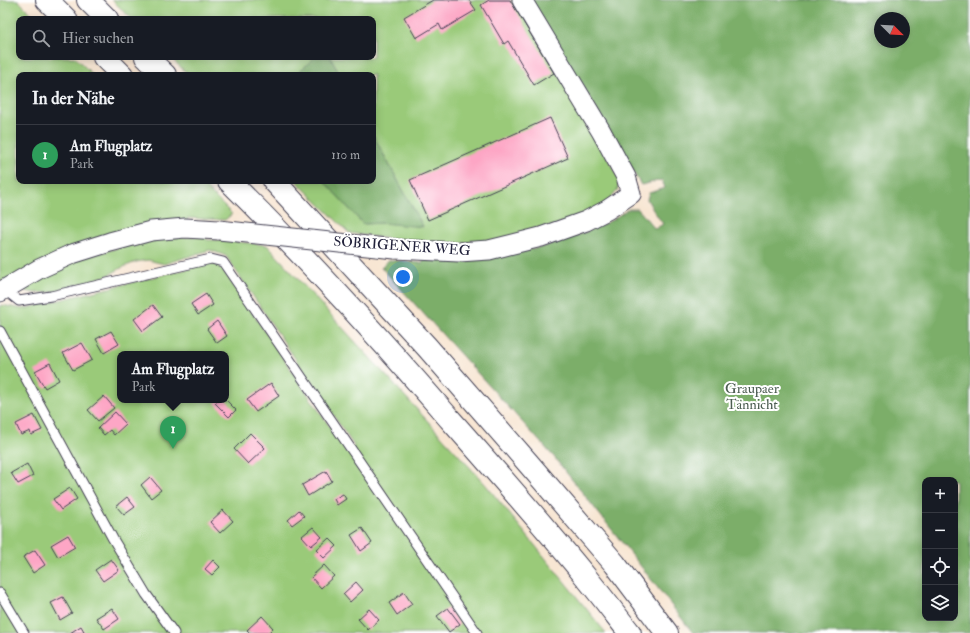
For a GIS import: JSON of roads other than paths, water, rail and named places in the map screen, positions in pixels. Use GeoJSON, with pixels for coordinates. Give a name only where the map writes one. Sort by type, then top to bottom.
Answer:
{"type":"FeatureCollection","features":[{"type":"Feature","properties":{"kind":"highway"},"geometry":{"type":"LineString","coordinates":[[46,0],[63,16]]}},
{"type":"Feature","properties":{"kind":"highway"},"geometry":{"type":"LineString","coordinates":[[88,0],[104,16]]}},
{"type":"Feature","properties":{"kind":"highway"},"geometry":{"type":"LineString","coordinates":[[107,60],[119,72]]}},
{"type":"Feature","properties":{"kind":"highway"},"geometry":{"type":"LineString","coordinates":[[149,60],[162,72]]}},
{"type":"Feature","properties":{"kind":"highway"},"geometry":{"type":"LineString","coordinates":[[232,184],[324,279],[401,363],[501,476],[586,576],[630,633]]}},
{"type":"Feature","properties":{"kind":"highway"},"geometry":{"type":"LineString","coordinates":[[277,184],[427,346],[615,564],[667,633]]}},
{"type":"Feature","properties":{"kind":"street","name":"SÖBRIGENER WEG"},"geometry":{"type":"LineString","coordinates":[[2,291],[39,269],[72,254],[151,231],[184,228],[219,230],[395,249],[459,252],[489,250],[541,237],[586,221],[607,210],[631,194],[626,177],[601,131],[522,0]]}},
{"type":"Feature","properties":{"kind":"lane"},"geometry":{"type":"LineString","coordinates":[[2,291],[19,301],[51,296],[211,259],[223,262],[477,633]]}},
{"type":"Feature","properties":{"kind":"lane"},"geometry":{"type":"LineString","coordinates":[[0,331],[113,539],[146,594],[174,633]]}},
{"type":"Feature","properties":{"kind":"lane"},"geometry":{"type":"LineString","coordinates":[[0,593],[24,633]]}},
{"type":"Feature","properties":{"kind":"place","name":"Am Flugplatz"},"geometry":{"type":"Point","coordinates":[173,449]}},
{"type":"Feature","properties":{"kind":"park label","name":"Graupaer Tännicht"},"geometry":{"type":"Point","coordinates":[752,396]}}]}
